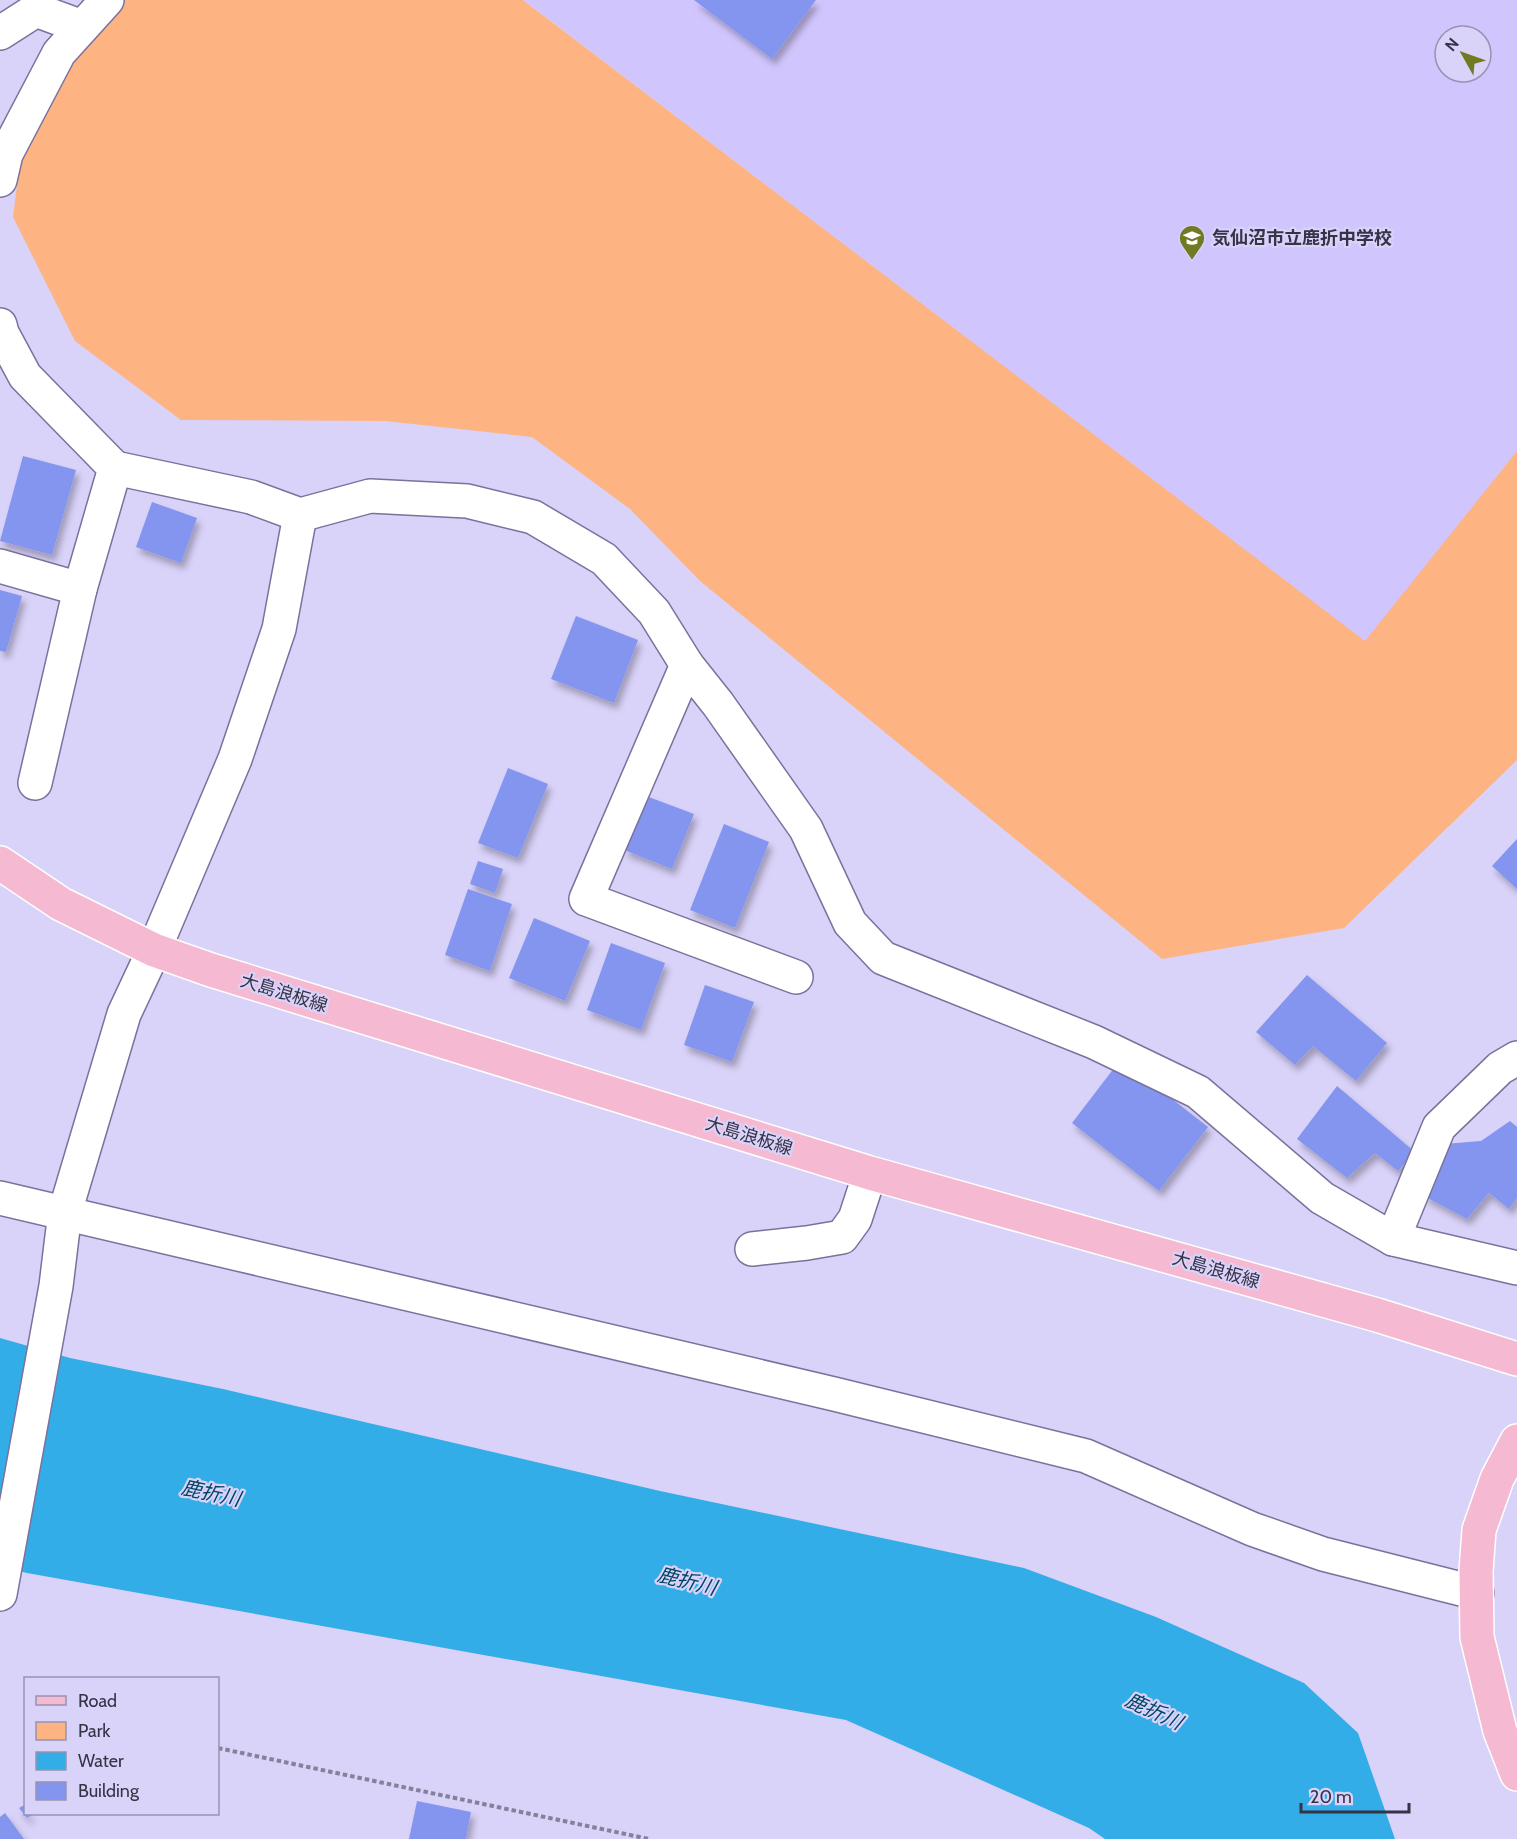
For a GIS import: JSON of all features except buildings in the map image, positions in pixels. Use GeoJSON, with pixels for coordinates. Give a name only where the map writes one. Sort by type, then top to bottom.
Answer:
{"type":"FeatureCollection","features":[{"type":"Feature","properties":{"kind":"main road","name":"大島浪板線"},"geometry":{"type":"LineString","coordinates":[[0,863],[61,904],[154,950],[344,1012],[870,1173],[1377,1315],[1517,1359]]}},
{"type":"Feature","properties":{"kind":"main road"},"geometry":{"type":"LineString","coordinates":[[1517,1441],[1497,1479],[1479,1530],[1477,1593],[1478,1637],[1500,1731],[1517,1774]]}},
{"type":"Feature","properties":{"kind":"street"},"geometry":{"type":"LineString","coordinates":[[0,180],[6,154],[59,53],[106,0]]}},
{"type":"Feature","properties":{"kind":"street"},"geometry":{"type":"LineString","coordinates":[[0,33],[36,10],[82,27]]}},
{"type":"Feature","properties":{"kind":"street"},"geometry":{"type":"LineString","coordinates":[[0,325],[12,375],[116,468],[251,497],[300,515],[370,496],[467,501],[533,517],[604,559],[654,612],[687,665],[718,704],[806,829],[850,923],[883,958],[1094,1042],[1198,1092],[1322,1198],[1394,1239],[1517,1268]]}},
{"type":"Feature","properties":{"kind":"street"},"geometry":{"type":"LineString","coordinates":[[35,783],[80,589],[116,468]]}},
{"type":"Feature","properties":{"kind":"street"},"geometry":{"type":"LineString","coordinates":[[0,1594],[57,1286],[65,1212],[124,1014],[154,950],[235,759],[272,650],[279,629],[300,515]]}},
{"type":"Feature","properties":{"kind":"street"},"geometry":{"type":"LineString","coordinates":[[0,566],[80,589]]}},
{"type":"Feature","properties":{"kind":"street"},"geometry":{"type":"LineString","coordinates":[[687,665],[586,899],[796,977]]}},
{"type":"Feature","properties":{"kind":"street"},"geometry":{"type":"LineString","coordinates":[[1394,1239],[1439,1127],[1500,1068],[1517,1058]]}},
{"type":"Feature","properties":{"kind":"street"},"geometry":{"type":"LineString","coordinates":[[752,1249],[807,1244],[842,1237],[855,1219],[870,1173]]}},
{"type":"Feature","properties":{"kind":"street"},"geometry":{"type":"LineString","coordinates":[[0,1198],[834,1394],[1086,1456],[1262,1533],[1323,1554],[1477,1593]]}},
{"type":"Feature","properties":{"kind":"path"},"geometry":{"type":"LineString","coordinates":[[219,1748],[649,1839]]}},
{"type":"Feature","properties":{"kind":"shaded area","name":"気仙沼市立鹿折中学校"},"geometry":{"type":"Polygon","coordinates":[[[524,0],[1517,0],[1517,451],[1365,642],[524,0]]]}},
{"type":"Feature","properties":{"kind":"green space"},"geometry":{"type":"Polygon","coordinates":[[[83,0],[523,0],[1365,641],[1517,451],[1517,760],[1344,928],[1162,959],[700,581],[630,509],[532,437],[385,421],[181,420],[75,341],[13,217],[32,66],[83,0]]]}},
{"type":"Feature","properties":{"kind":"water","name":"鹿折川"},"geometry":{"type":"Polygon","coordinates":[[[0,1338],[70,1358],[223,1389],[660,1491],[1024,1568],[1156,1617],[1304,1683],[1358,1733],[1395,1839],[1105,1839],[1089,1828],[846,1720],[27,1573],[0,1566],[0,1338]]]}},
{"type":"Feature","properties":{"kind":"place","name":"気仙沼市立鹿折中学校"},"geometry":{"type":"Point","coordinates":[1192,261]}}]}
